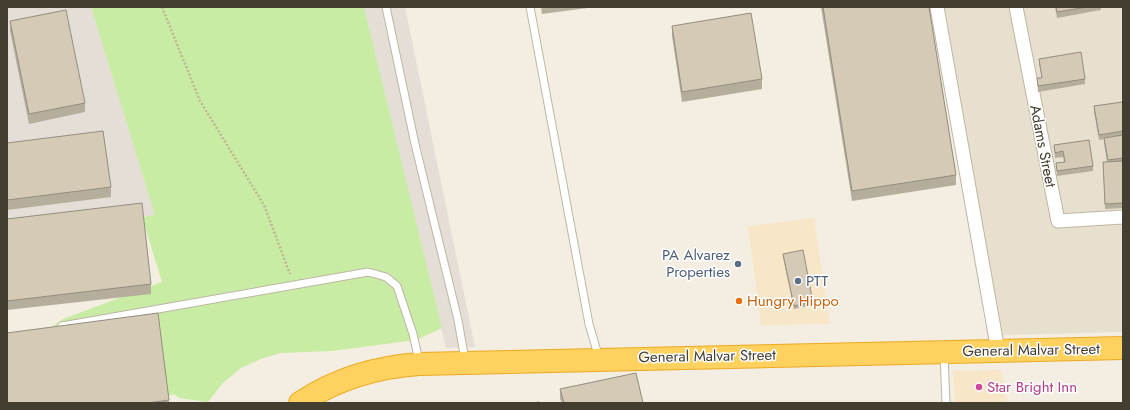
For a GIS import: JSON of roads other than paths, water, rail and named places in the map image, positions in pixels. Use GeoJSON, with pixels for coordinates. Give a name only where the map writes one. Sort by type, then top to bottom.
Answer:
{"type":"FeatureCollection","features":[{"type":"Feature","properties":{"kind":"highway","name":"General Malvar Street"},"geometry":{"type":"LineString","coordinates":[[300,403],[316,393],[346,379],[377,370],[419,364],[599,358],[1123,348]]}},
{"type":"Feature","properties":{"kind":"street"},"geometry":{"type":"LineString","coordinates":[[938,7],[998,351]]}},
{"type":"Feature","properties":{"kind":"street","name":"Adams Street"},"geometry":{"type":"LineString","coordinates":[[1016,7],[1058,221],[1123,217]]}},
{"type":"Feature","properties":{"kind":"lane"},"geometry":{"type":"LineString","coordinates":[[386,7],[415,144],[458,320],[466,363]]}},
{"type":"Feature","properties":{"kind":"lane"},"geometry":{"type":"LineString","coordinates":[[530,7],[588,317],[599,358]]}},
{"type":"Feature","properties":{"kind":"lane"},"geometry":{"type":"LineString","coordinates":[[54,328],[368,272],[386,277],[397,286],[412,334],[419,364]]}},
{"type":"Feature","properties":{"kind":"lane"},"geometry":{"type":"LineString","coordinates":[[943,352],[946,403]]}},
{"type":"Feature","properties":{"kind":"place","name":"PA Alvarez Properties"},"geometry":{"type":"Point","coordinates":[738,264]}},
{"type":"Feature","properties":{"kind":"place","name":"PTT"},"geometry":{"type":"Point","coordinates":[798,281]}},
{"type":"Feature","properties":{"kind":"place","name":"Hungry Hippo"},"geometry":{"type":"Point","coordinates":[739,301]}},
{"type":"Feature","properties":{"kind":"place","name":"Star Bright Inn"},"geometry":{"type":"Point","coordinates":[979,387]}}]}
